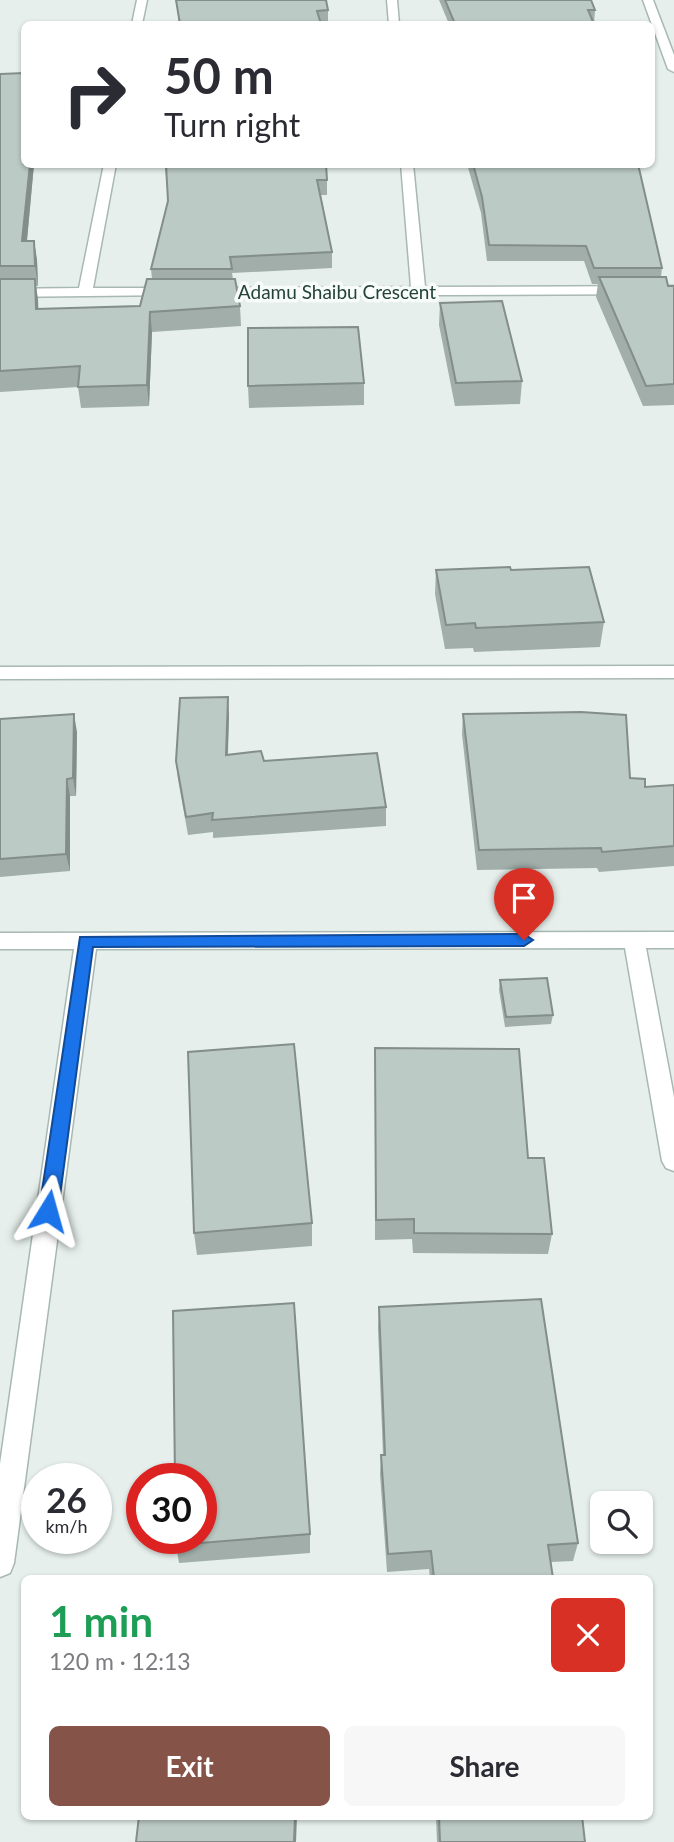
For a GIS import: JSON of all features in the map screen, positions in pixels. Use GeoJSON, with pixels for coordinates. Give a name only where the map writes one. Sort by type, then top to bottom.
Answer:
{"type":"FeatureCollection","features":[{"type":"Feature","properties":{"kind":"street"},"geometry":{"type":"LineString","coordinates":[[138,21],[142,0]]}},
{"type":"Feature","properties":{"kind":"street"},"geometry":{"type":"LineString","coordinates":[[392,0],[394,21]]}},
{"type":"Feature","properties":{"kind":"street"},"geometry":{"type":"LineString","coordinates":[[648,0],[674,69]]}},
{"type":"Feature","properties":{"kind":"street"},"geometry":{"type":"LineString","coordinates":[[85,293],[109,168]]}},
{"type":"Feature","properties":{"kind":"street"},"geometry":{"type":"LineString","coordinates":[[407,168],[418,290]]}},
{"type":"Feature","properties":{"kind":"street","name":"Adamu Shaibu Crescent"},"geometry":{"type":"LineString","coordinates":[[0,293],[674,290]]}},
{"type":"Feature","properties":{"kind":"street"},"geometry":{"type":"LineString","coordinates":[[0,674],[674,672]]}},
{"type":"Feature","properties":{"kind":"street"},"geometry":{"type":"LineString","coordinates":[[634,940],[674,1161]]}},
{"type":"Feature","properties":{"kind":"street"},"geometry":{"type":"LineString","coordinates":[[0,941],[674,940]]}},
{"type":"Feature","properties":{"kind":"street"},"geometry":{"type":"LineString","coordinates":[[0,1563],[86,941]]}},
{"type":"Feature","properties":{"kind":"building"},"geometry":{"type":"Polygon","coordinates":[[[176,0],[326,0],[328,10],[317,11],[320,21],[180,21],[176,0]]]}},
{"type":"Feature","properties":{"kind":"building"},"geometry":{"type":"Polygon","coordinates":[[[445,0],[591,0],[595,10],[588,10],[593,21],[454,21],[445,0]]]}},
{"type":"Feature","properties":{"kind":"building"},"geometry":{"type":"Polygon","coordinates":[[[21,73],[21,168],[30,168],[22,241],[34,241],[35,266],[0,266],[0,74],[21,73]]]}},
{"type":"Feature","properties":{"kind":"building"},"geometry":{"type":"Polygon","coordinates":[[[166,168],[326,168],[327,180],[317,180],[332,252],[230,257],[232,269],[151,269],[168,201],[166,168]]]}},
{"type":"Feature","properties":{"kind":"building"},"geometry":{"type":"Polygon","coordinates":[[[474,168],[639,168],[662,268],[594,268],[586,246],[489,245],[482,197],[474,168]]]}},
{"type":"Feature","properties":{"kind":"building"},"geometry":{"type":"Polygon","coordinates":[[[599,277],[666,277],[668,286],[674,286],[674,384],[646,386],[599,277]]]}},
{"type":"Feature","properties":{"kind":"building"},"geometry":{"type":"Polygon","coordinates":[[[0,279],[35,279],[36,309],[140,306],[147,279],[235,279],[240,306],[150,312],[147,385],[78,387],[80,366],[0,371],[0,279]]]}},
{"type":"Feature","properties":{"kind":"building"},"geometry":{"type":"Polygon","coordinates":[[[502,301],[522,381],[456,383],[440,303],[502,301]]]}},
{"type":"Feature","properties":{"kind":"building"},"geometry":{"type":"Polygon","coordinates":[[[358,327],[364,383],[248,386],[248,328],[358,327]]]}},
{"type":"Feature","properties":{"kind":"building"},"geometry":{"type":"Polygon","coordinates":[[[510,567],[511,570],[589,567],[604,622],[476,628],[475,623],[446,625],[436,570],[510,567]]]}},
{"type":"Feature","properties":{"kind":"building"},"geometry":{"type":"Polygon","coordinates":[[[228,697],[226,755],[261,751],[264,761],[377,753],[386,807],[212,820],[213,813],[186,817],[176,761],[180,698],[228,697]]]}},
{"type":"Feature","properties":{"kind":"building"},"geometry":{"type":"Polygon","coordinates":[[[581,712],[626,715],[630,778],[645,779],[645,787],[674,785],[674,846],[602,852],[601,848],[479,850],[463,714],[581,712]]]}},
{"type":"Feature","properties":{"kind":"building"},"geometry":{"type":"Polygon","coordinates":[[[74,714],[73,778],[67,779],[66,854],[0,859],[0,719],[74,714]]]}},
{"type":"Feature","properties":{"kind":"building"},"geometry":{"type":"Polygon","coordinates":[[[547,978],[553,1015],[506,1017],[500,980],[547,978]]]}},
{"type":"Feature","properties":{"kind":"building"},"geometry":{"type":"Polygon","coordinates":[[[294,1044],[312,1223],[194,1233],[188,1052],[294,1044]]]}},
{"type":"Feature","properties":{"kind":"building"},"geometry":{"type":"Polygon","coordinates":[[[375,1048],[519,1049],[528,1158],[544,1158],[552,1234],[414,1233],[414,1219],[376,1220],[375,1048]]]}},
{"type":"Feature","properties":{"kind":"building"},"geometry":{"type":"Polygon","coordinates":[[[541,1299],[578,1543],[548,1545],[553,1575],[434,1575],[431,1551],[388,1554],[381,1455],[385,1455],[379,1307],[541,1299]]]}},
{"type":"Feature","properties":{"kind":"building"},"geometry":{"type":"Polygon","coordinates":[[[294,1303],[310,1534],[217,1542],[217,1463],[175,1463],[173,1311],[294,1303]]]}},
{"type":"Feature","properties":{"kind":"building"},"geometry":{"type":"Polygon","coordinates":[[[139,1820],[295,1820],[294,1842],[136,1842],[139,1820]]]}},
{"type":"Feature","properties":{"kind":"building"},"geometry":{"type":"Polygon","coordinates":[[[439,1820],[582,1820],[585,1842],[440,1842],[439,1820]]]}},
{"type":"Feature","properties":{"kind":"route"},"geometry":{"type":"LineString","coordinates":[[48,1211],[86,941],[524,940]]}}]}
